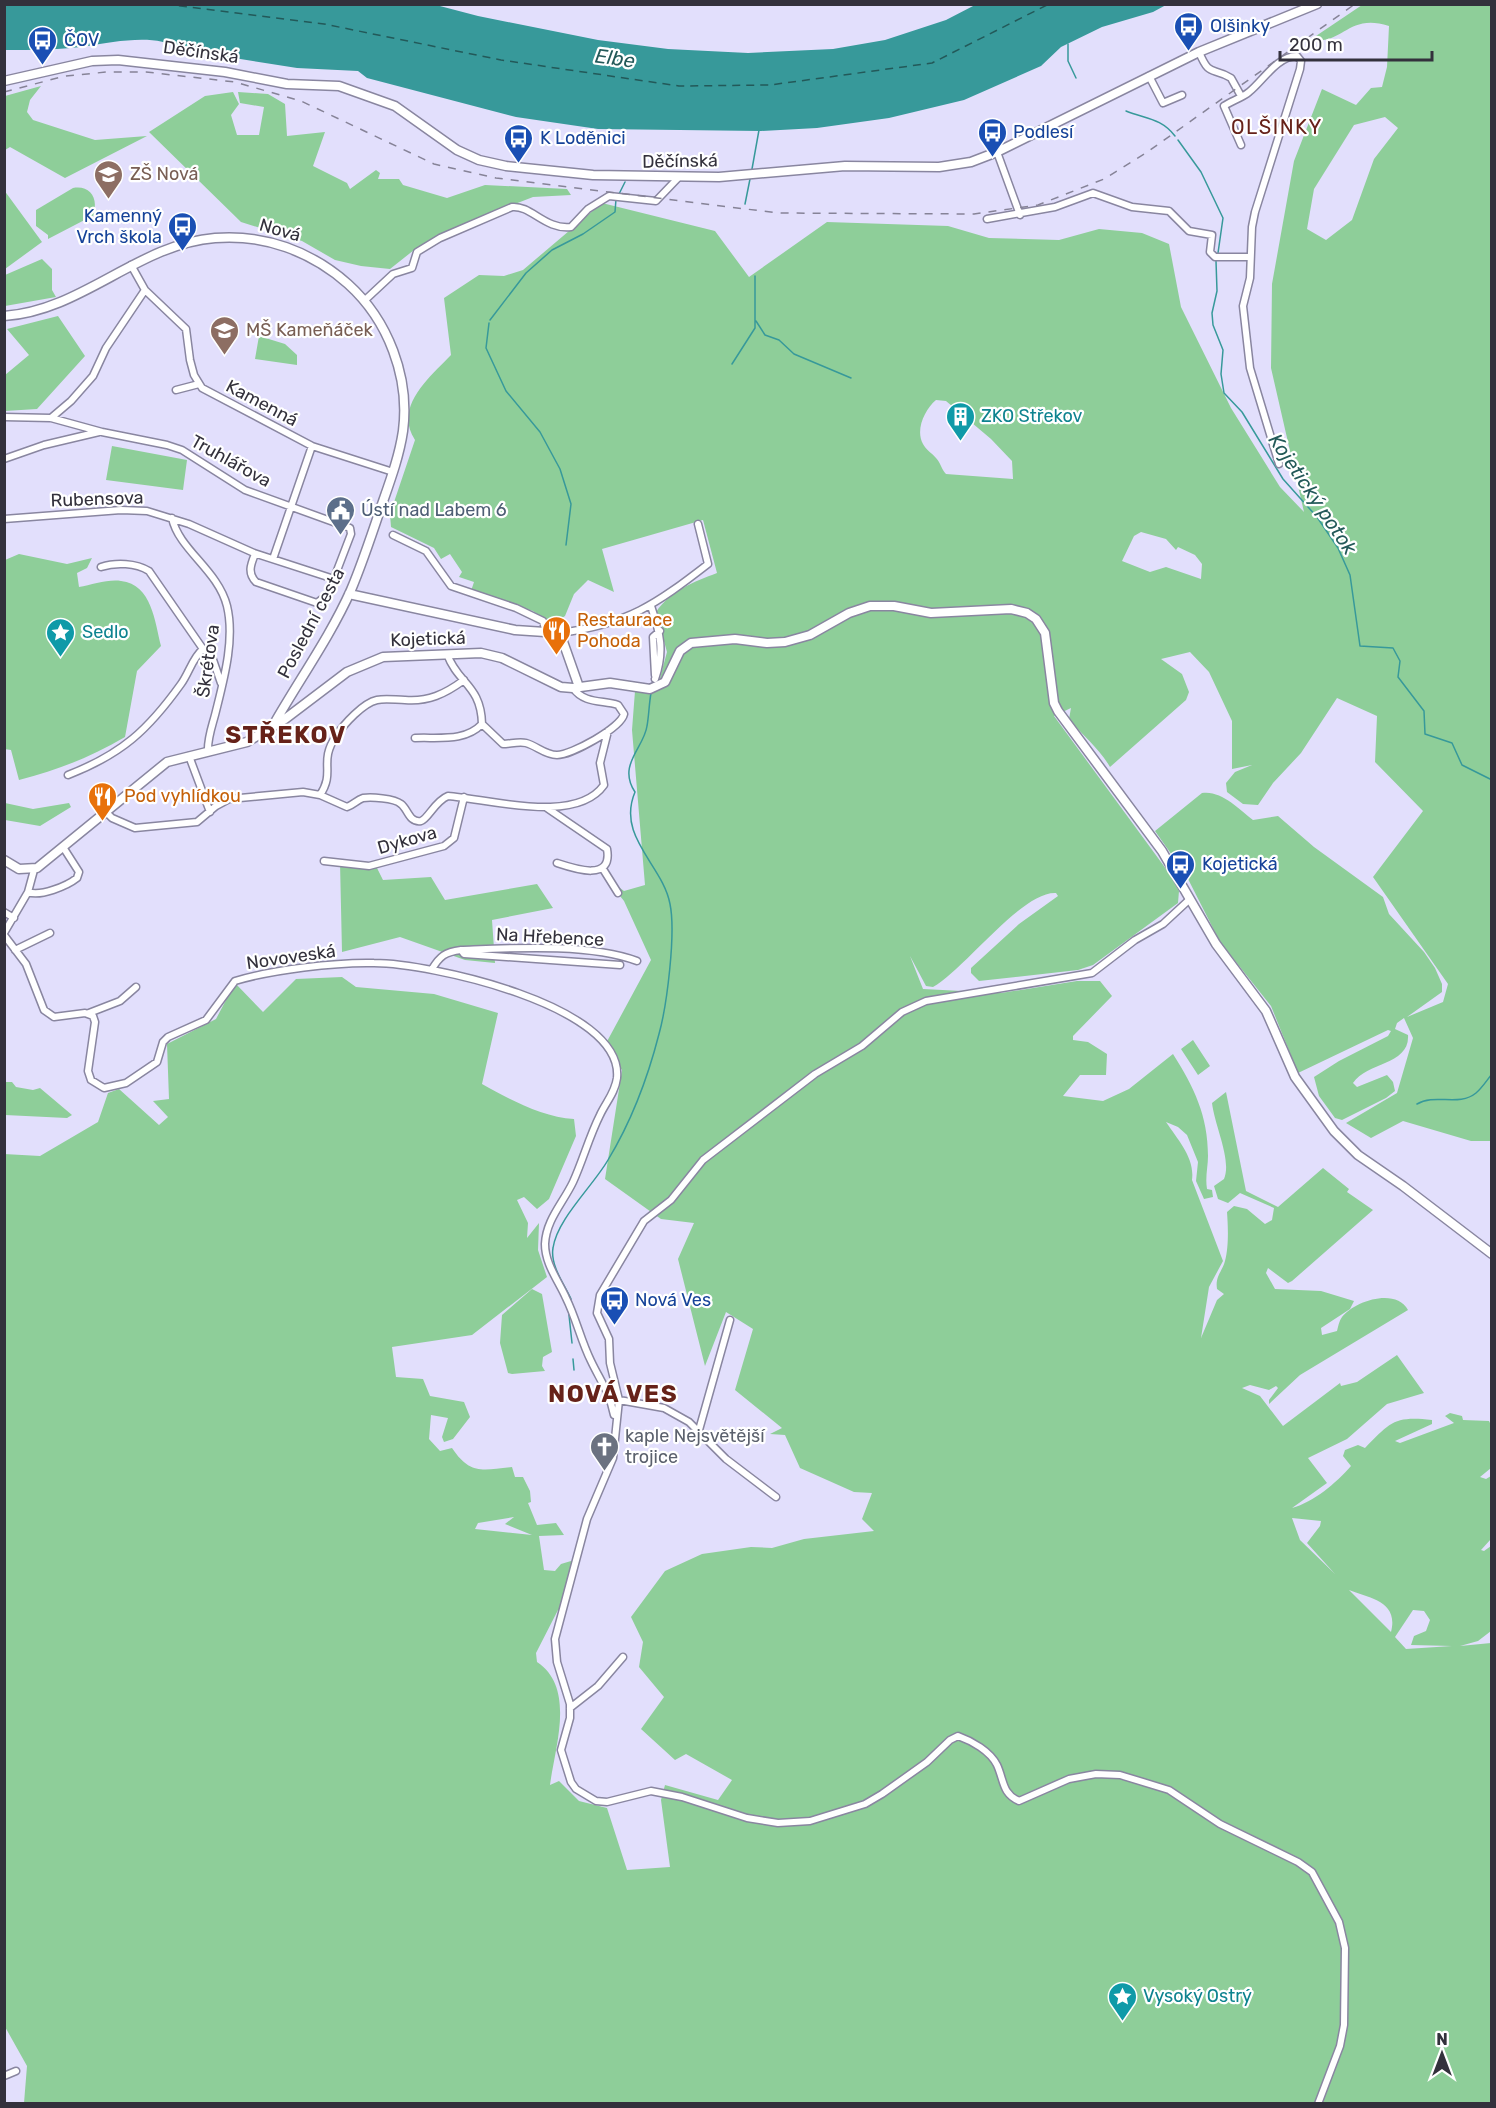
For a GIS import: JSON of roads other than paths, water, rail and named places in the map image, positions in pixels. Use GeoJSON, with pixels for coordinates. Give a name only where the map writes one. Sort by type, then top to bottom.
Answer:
{"type":"FeatureCollection","features":[{"type":"Feature","properties":{"kind":"street","name":"Děčínská"},"geometry":{"type":"LineString","coordinates":[[4,81],[92,61],[118,60],[216,70],[286,84],[339,86],[395,106],[457,150],[485,162],[593,175],[678,178],[741,176],[845,166],[950,166],[971,162],[997,152],[1199,52],[1317,4]]}},
{"type":"Feature","properties":{"kind":"street"},"geometry":{"type":"LineString","coordinates":[[1199,52],[1205,67],[1231,78],[1241,96]]}},
{"type":"Feature","properties":{"kind":"street"},"geometry":{"type":"LineString","coordinates":[[1241,145],[1224,106],[1248,93],[1261,78],[1291,56],[1297,56],[1301,61],[1255,212],[1250,278],[1243,306],[1247,353],[1279,464]]}},
{"type":"Feature","properties":{"kind":"street"},"geometry":{"type":"LineString","coordinates":[[1149,76],[1163,103],[1182,95]]}},
{"type":"Feature","properties":{"kind":"street"},"geometry":{"type":"LineString","coordinates":[[997,152],[1020,215]]}},
{"type":"Feature","properties":{"kind":"street"},"geometry":{"type":"LineString","coordinates":[[364,301],[393,274],[412,268],[417,252],[440,238],[512,207],[518,207],[551,226],[570,227],[602,198],[609,196],[656,201],[678,178]]}},
{"type":"Feature","properties":{"kind":"street"},"geometry":{"type":"LineString","coordinates":[[987,219],[1020,215],[1096,193],[1132,207],[1169,211],[1189,231],[1212,235],[1210,252],[1215,257],[1250,257]]}},
{"type":"Feature","properties":{"kind":"street","name":"Nová"},"geometry":{"type":"LineString","coordinates":[[4,316],[57,304],[165,249],[194,240],[226,237],[258,239],[292,248],[314,259],[340,278],[364,301],[385,332],[402,381],[404,424],[393,472],[373,532]]}},
{"type":"Feature","properties":{"kind":"street","name":"Kamenná"},"geometry":{"type":"LineString","coordinates":[[131,265],[145,290],[186,329],[190,360],[199,384],[221,400],[312,446]]}},
{"type":"Feature","properties":{"kind":"street"},"geometry":{"type":"LineString","coordinates":[[51,418],[83,389],[145,290]]}},
{"type":"Feature","properties":{"kind":"street","name":"Kamenná"},"geometry":{"type":"LineString","coordinates":[[176,390],[199,384]]}},
{"type":"Feature","properties":{"kind":"street","name":"Truhlářova"},"geometry":{"type":"LineString","coordinates":[[4,417],[51,418],[182,450],[245,490],[350,528],[351,534],[334,579]]}},
{"type":"Feature","properties":{"kind":"street"},"geometry":{"type":"LineString","coordinates":[[4,459],[44,445],[102,432]]}},
{"type":"Feature","properties":{"kind":"street"},"geometry":{"type":"LineString","coordinates":[[312,446],[393,472]]}},
{"type":"Feature","properties":{"kind":"street","name":"Truhlářova"},"geometry":{"type":"LineString","coordinates":[[290,508],[312,446]]}},
{"type":"Feature","properties":{"kind":"street"},"geometry":{"type":"LineString","coordinates":[[273,559],[290,508]]}},
{"type":"Feature","properties":{"kind":"street","name":"Rubensova"},"geometry":{"type":"LineString","coordinates":[[4,519],[121,510],[147,512],[172,518],[255,554],[334,579]]}},
{"type":"Feature","properties":{"kind":"street","name":"Škrétova"},"geometry":{"type":"LineString","coordinates":[[172,518],[174,529],[214,576],[227,607],[229,633],[222,686],[208,752]]}},
{"type":"Feature","properties":{"kind":"street"},"geometry":{"type":"LineString","coordinates":[[349,594],[515,630],[560,633],[602,627],[651,606],[708,564],[698,524]]}},
{"type":"Feature","properties":{"kind":"street","name":"Poslední cesta"},"geometry":{"type":"LineString","coordinates":[[272,727],[349,594],[373,532]]}},
{"type":"Feature","properties":{"kind":"street"},"geometry":{"type":"LineString","coordinates":[[393,535],[426,551],[451,586],[516,608],[543,621],[546,633]]}},
{"type":"Feature","properties":{"kind":"street"},"geometry":{"type":"LineString","coordinates":[[255,554],[250,570],[251,578],[256,582],[317,603],[325,598],[334,579]]}},
{"type":"Feature","properties":{"kind":"street"},"geometry":{"type":"LineString","coordinates":[[101,567],[135,565],[149,571],[203,649],[211,654],[222,686]]}},
{"type":"Feature","properties":{"kind":"street"},"geometry":{"type":"LineString","coordinates":[[651,606],[660,631],[662,653],[654,689]]}},
{"type":"Feature","properties":{"kind":"street"},"geometry":{"type":"LineString","coordinates":[[654,689],[665,681],[680,651],[691,643],[735,639],[767,643],[785,642],[810,635],[849,613],[870,606],[894,606],[931,613],[1011,609],[1027,613],[1036,619],[1045,633],[1054,703],[1058,711],[1162,851],[1216,944],[1266,1011],[1294,1077],[1334,1131],[1358,1155],[1403,1186],[1491,1254]]}},
{"type":"Feature","properties":{"kind":"street"},"geometry":{"type":"LineString","coordinates":[[447,654],[451,665],[476,693],[482,724],[502,744],[525,742],[550,755],[559,755],[577,749],[608,731],[623,719],[621,707],[598,703],[577,693],[575,674],[560,633]]}},
{"type":"Feature","properties":{"kind":"street"},"geometry":{"type":"LineString","coordinates":[[68,775],[101,762],[131,743],[182,683],[203,649]]}},
{"type":"Feature","properties":{"kind":"street","name":"Kojetická"},"geometry":{"type":"LineString","coordinates":[[34,870],[167,762],[247,742],[272,727],[359,665],[396,656],[481,653],[502,658],[561,687],[610,683],[654,689]]}},
{"type":"Feature","properties":{"kind":"street"},"geometry":{"type":"LineString","coordinates":[[320,795],[328,783],[326,753],[342,728],[369,704],[381,699],[426,700],[444,694],[464,680]]}},
{"type":"Feature","properties":{"kind":"street"},"geometry":{"type":"LineString","coordinates":[[415,738],[459,737],[476,730],[482,724]]}},
{"type":"Feature","properties":{"kind":"street"},"geometry":{"type":"LineString","coordinates":[[106,812],[112,818],[135,828],[190,824],[229,800],[303,792],[320,795],[347,807],[365,798],[397,801],[402,804],[412,819],[419,821],[425,819],[441,799],[448,796],[546,807],[579,801],[601,789],[604,777],[600,763],[608,731]]}},
{"type":"Feature","properties":{"kind":"street"},"geometry":{"type":"LineString","coordinates":[[189,756],[210,812]]}},
{"type":"Feature","properties":{"kind":"street","name":"Dykova"},"geometry":{"type":"LineString","coordinates":[[324,861],[369,866],[444,846],[454,838],[464,797]]}},
{"type":"Feature","properties":{"kind":"street"},"geometry":{"type":"LineString","coordinates":[[546,807],[607,849],[607,861],[603,869]]}},
{"type":"Feature","properties":{"kind":"street"},"geometry":{"type":"LineString","coordinates":[[28,892],[32,894],[58,888],[74,881],[79,872],[63,847]]}},
{"type":"Feature","properties":{"kind":"street"},"geometry":{"type":"LineString","coordinates":[[5,863],[19,869],[34,870],[28,892],[4,934],[26,964],[44,1010],[57,1017],[88,1013],[120,1000],[136,987]]}},
{"type":"Feature","properties":{"kind":"street"},"geometry":{"type":"LineString","coordinates":[[557,863],[587,871],[603,869]]}},
{"type":"Feature","properties":{"kind":"street"},"geometry":{"type":"LineString","coordinates":[[603,869],[618,892]]}},
{"type":"Feature","properties":{"kind":"street"},"geometry":{"type":"LineString","coordinates":[[1190,899],[1162,924],[1136,940],[1092,973],[935,999],[902,1012],[862,1046],[815,1074],[722,1142],[696,1167],[671,1200],[638,1230],[600,1295],[598,1306],[599,1322],[609,1339],[610,1363],[619,1401],[615,1418],[613,1458],[587,1518],[570,1589],[557,1625],[556,1655],[570,1708],[570,1718],[561,1750],[565,1767],[576,1790],[596,1801],[613,1801],[651,1791],[682,1797],[747,1818],[778,1823],[810,1821],[865,1804],[902,1780],[958,1736],[984,1751],[996,1764],[1005,1790],[1019,1801],[1069,1779],[1096,1774],[1120,1775],[1169,1791],[1220,1824],[1298,1862],[1312,1872],[1332,1906],[1344,1934],[1344,2025],[1340,2046],[1318,2103]]}},
{"type":"Feature","properties":{"kind":"street"},"geometry":{"type":"LineString","coordinates":[[4,912],[14,918]]}},
{"type":"Feature","properties":{"kind":"street"},"geometry":{"type":"LineString","coordinates":[[15,950],[50,933]]}},
{"type":"Feature","properties":{"kind":"street","name":"Na Hřebence"},"geometry":{"type":"LineString","coordinates":[[432,969],[440,957],[447,952],[501,948],[579,951],[622,956],[637,961]]}},
{"type":"Feature","properties":{"kind":"street","name":"Na Hřebence"},"geometry":{"type":"LineString","coordinates":[[461,950],[464,954],[620,965]]}},
{"type":"Feature","properties":{"kind":"street","name":"Novoveská"},"geometry":{"type":"LineString","coordinates":[[88,1013],[95,1022],[88,1071],[91,1080],[104,1088],[126,1083],[157,1062],[163,1042],[168,1036],[206,1020],[235,981],[280,971],[373,963],[432,969],[498,985],[577,1020],[601,1041],[616,1064],[617,1078],[612,1095],[601,1113],[570,1188],[548,1224],[545,1243],[551,1270],[566,1297],[592,1364],[611,1398],[615,1418]]}},
{"type":"Feature","properties":{"kind":"street"},"geometry":{"type":"LineString","coordinates":[[699,1430],[730,1320]]}},
{"type":"Feature","properties":{"kind":"street"},"geometry":{"type":"LineString","coordinates":[[619,1401],[664,1408],[699,1430],[726,1459],[776,1497]]}},
{"type":"Feature","properties":{"kind":"street"},"geometry":{"type":"LineString","coordinates":[[570,1708],[598,1686],[623,1657]]}},
{"type":"Feature","properties":{"kind":"street"},"geometry":{"type":"LineString","coordinates":[[4,2076],[15,2071]]}},
{"type":"Feature","properties":{"kind":"water","name":"Elbe"},"geometry":{"type":"Polygon","coordinates":[[[5,4],[436,5],[478,16],[598,40],[668,49],[748,53],[833,49],[885,40],[946,20],[975,5],[1166,5],[1153,12],[1102,27],[1061,47],[1041,66],[964,100],[889,118],[817,128],[761,131],[598,129],[516,117],[367,78],[358,71],[297,68],[178,49],[159,41],[135,40],[67,48],[5,50],[5,4]]]}},
{"type":"Feature","properties":{"kind":"waterway","name":"Kojetický potok"},"geometry":{"type":"LineString","coordinates":[[1068,44],[1068,61],[1076,78]]}},
{"type":"Feature","properties":{"kind":"waterway","name":"Kojetický potok"},"geometry":{"type":"LineString","coordinates":[[1126,111],[1159,122],[1175,136]]}},
{"type":"Feature","properties":{"kind":"waterway"},"geometry":{"type":"LineString","coordinates":[[752,169],[759,130]]}},
{"type":"Feature","properties":{"kind":"waterway","name":"Kojetický potok"},"geometry":{"type":"LineString","coordinates":[[1178,140],[1201,172],[1223,218],[1218,253]]}},
{"type":"Feature","properties":{"kind":"waterway"},"geometry":{"type":"LineString","coordinates":[[745,204],[750,179]]}},
{"type":"Feature","properties":{"kind":"waterway"},"geometry":{"type":"LineString","coordinates":[[619,194],[625,182]]}},
{"type":"Feature","properties":{"kind":"waterway"},"geometry":{"type":"LineString","coordinates":[[490,320],[526,273],[552,250],[583,234],[615,212],[616,199]]}},
{"type":"Feature","properties":{"kind":"waterway","name":"Kojetický potok"},"geometry":{"type":"LineString","coordinates":[[1216,261],[1217,291],[1212,313],[1213,325],[1223,350],[1221,374],[1224,393],[1242,412],[1283,479],[1317,517],[1338,548],[1350,575],[1360,646],[1393,648],[1400,661],[1398,677],[1424,711],[1425,734],[1452,743],[1462,765],[1492,780]]}},
{"type":"Feature","properties":{"kind":"waterway"},"geometry":{"type":"LineString","coordinates":[[732,364],[755,328],[755,276]]}},
{"type":"Feature","properties":{"kind":"waterway"},"geometry":{"type":"LineString","coordinates":[[756,321],[765,335],[779,340],[794,354],[851,378]]}},
{"type":"Feature","properties":{"kind":"waterway"},"geometry":{"type":"LineString","coordinates":[[489,323],[486,348],[506,391],[540,432],[560,469],[571,504],[566,545]]}},
{"type":"Feature","properties":{"kind":"waterway"},"geometry":{"type":"LineString","coordinates":[[570,1302],[571,1299],[554,1261],[553,1248],[556,1237],[568,1214],[608,1160],[631,1115],[655,1050],[668,988],[672,932],[670,904],[666,890],[636,837],[631,823],[631,808],[635,792],[630,782],[630,765],[645,734],[651,693]]}},
{"type":"Feature","properties":{"kind":"waterway","name":"Kojetický potok"},"geometry":{"type":"LineString","coordinates":[[1492,835],[1492,842]]}},
{"type":"Feature","properties":{"kind":"waterway"},"geometry":{"type":"LineString","coordinates":[[1417,1104],[1431,1100],[1455,1100],[1469,1097],[1478,1091],[1492,1074]]}},
{"type":"Feature","properties":{"kind":"waterway"},"geometry":{"type":"LineString","coordinates":[[568,1306],[572,1343]]}},
{"type":"Feature","properties":{"kind":"waterway"},"geometry":{"type":"LineString","coordinates":[[573,1359],[574,1370]]}},
{"type":"Feature","properties":{"kind":"railway"},"geometry":{"type":"LineString","coordinates":[[4,92],[65,76],[107,72],[146,72],[235,82],[301,101],[434,164],[496,178],[778,213],[974,214],[1038,205],[1104,179],[1146,153],[1355,4]]}},
{"type":"Feature","properties":{"kind":"place","name":"Olšinky"},"geometry":{"type":"Point","coordinates":[1189,52]}},
{"type":"Feature","properties":{"kind":"place","name":"ČOV"},"geometry":{"type":"Point","coordinates":[43,66]}},
{"type":"Feature","properties":{"kind":"place","name":"Podlesí"},"geometry":{"type":"Point","coordinates":[992,158]}},
{"type":"Feature","properties":{"kind":"place","name":"K Loděnici"},"geometry":{"type":"Point","coordinates":[519,164]}},
{"type":"Feature","properties":{"kind":"place","name":"ZŠ Nová"},"geometry":{"type":"Point","coordinates":[109,200]}},
{"type":"Feature","properties":{"kind":"place","name":"Kamenný Vrch škola"},"geometry":{"type":"Point","coordinates":[183,252]}},
{"type":"Feature","properties":{"kind":"place","name":"MŠ Kameňáček"},"geometry":{"type":"Point","coordinates":[225,356]}},
{"type":"Feature","properties":{"kind":"place","name":"ZKO Střekov"},"geometry":{"type":"Point","coordinates":[960,442]}},
{"type":"Feature","properties":{"kind":"place","name":"Ústí nad Labem 6"},"geometry":{"type":"Point","coordinates":[340,536]}},
{"type":"Feature","properties":{"kind":"place","name":"Restaurace Pohoda"},"geometry":{"type":"Point","coordinates":[556,656]}},
{"type":"Feature","properties":{"kind":"place","name":"Sedlo"},"geometry":{"type":"Point","coordinates":[61,658]}},
{"type":"Feature","properties":{"kind":"place","name":"Pod vyhlídkou"},"geometry":{"type":"Point","coordinates":[103,822]}},
{"type":"Feature","properties":{"kind":"place","name":"Kojetická"},"geometry":{"type":"Point","coordinates":[1181,890]}},
{"type":"Feature","properties":{"kind":"place","name":"Nová Ves"},"geometry":{"type":"Point","coordinates":[614,1326]}},
{"type":"Feature","properties":{"kind":"place","name":"kaple Nejsvětější trojice"},"geometry":{"type":"Point","coordinates":[604,1472]}},
{"type":"Feature","properties":{"kind":"place","name":"Vysoký Ostrý"},"geometry":{"type":"Point","coordinates":[1122,2022]}},
{"type":"Feature","properties":{"kind":"district","name":"OLŠINKY"},"geometry":{"type":"Point","coordinates":[1277,127]}},
{"type":"Feature","properties":{"kind":"district","name":"STŘEKOV"},"geometry":{"type":"Point","coordinates":[286,735]}},
{"type":"Feature","properties":{"kind":"district","name":"NOVÁ VES"},"geometry":{"type":"Point","coordinates":[613,1394]}}]}
